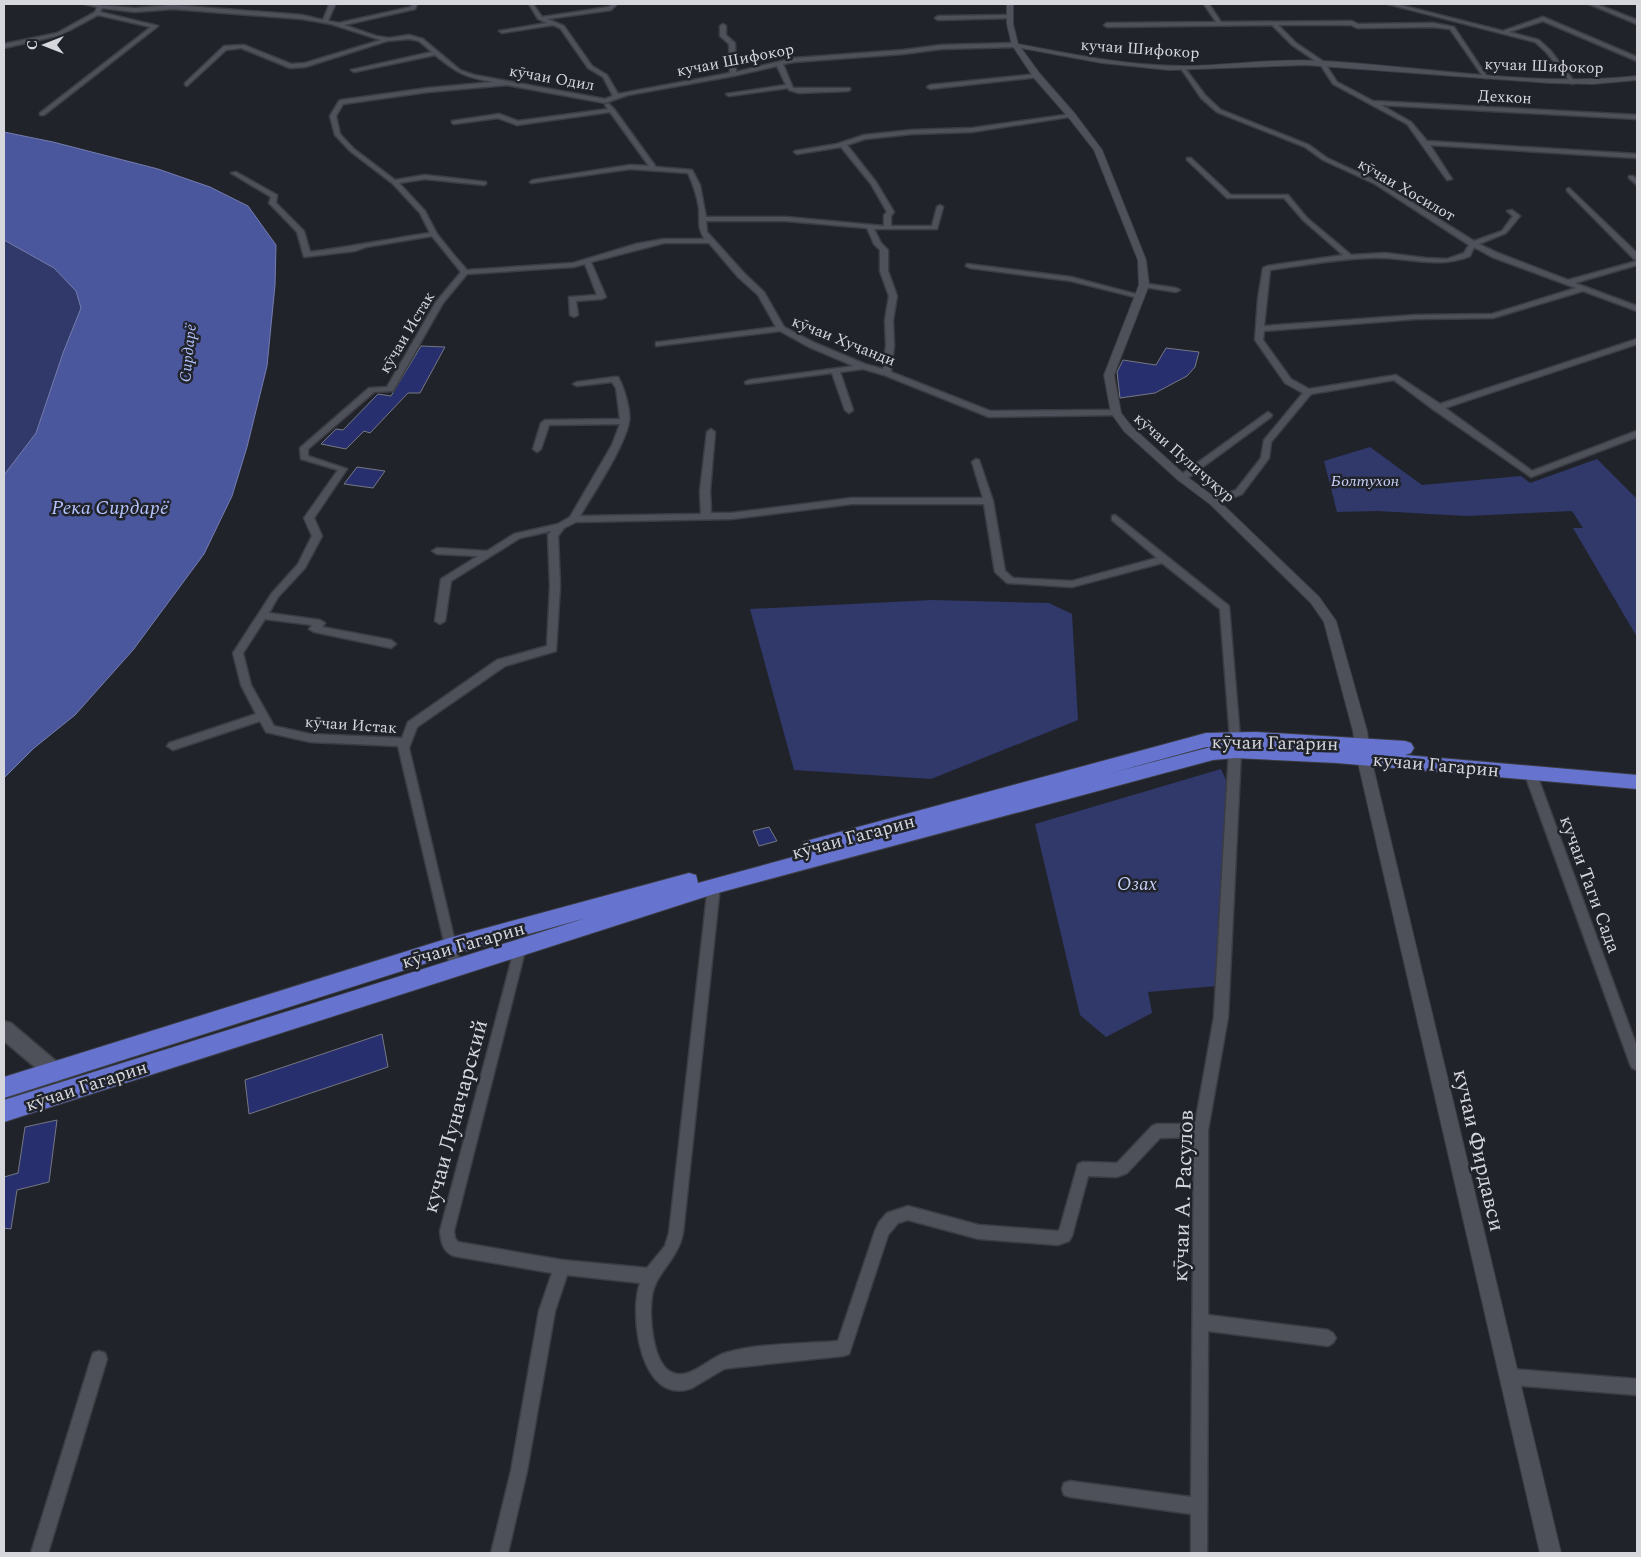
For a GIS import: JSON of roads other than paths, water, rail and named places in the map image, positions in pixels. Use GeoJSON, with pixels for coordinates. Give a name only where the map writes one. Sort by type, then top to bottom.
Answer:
{"type":"FeatureCollection","features":[{"type":"Feature","properties":{"kind":"highway","name":"кӯчаи Гагарин"},"geometry":{"type":"LineString","coordinates":[[4,1105],[56,1073],[88,1063],[1206,740],[1235,744],[1637,769]]}},
{"type":"Feature","properties":{"kind":"highway","name":"кӯчаи Гагарин"},"geometry":{"type":"LineString","coordinates":[[4,1105],[452,957],[520,946],[714,886],[1212,753],[1235,744]]}},
{"type":"Feature","properties":{"kind":"highway","name":"кучаи Гагарин"},"geometry":{"type":"LineString","coordinates":[[1363,751],[1530,772],[1637,782]]}},
{"type":"Feature","properties":{"kind":"main road"},"geometry":{"type":"LineString","coordinates":[[4,1029],[56,1073]]}},
{"type":"Feature","properties":{"kind":"street"},"geometry":{"type":"LineString","coordinates":[[87,4],[135,10],[158,6],[302,18],[338,25],[375,38],[389,40]]}},
{"type":"Feature","properties":{"kind":"street"},"geometry":{"type":"LineString","coordinates":[[338,25],[413,8],[415,4]]}},
{"type":"Feature","properties":{"kind":"street"},"geometry":{"type":"LineString","coordinates":[[531,4],[540,18],[611,8],[615,4]]}},
{"type":"Feature","properties":{"kind":"street"},"geometry":{"type":"LineString","coordinates":[[1010,4],[1014,45]]}},
{"type":"Feature","properties":{"kind":"street"},"geometry":{"type":"LineString","coordinates":[[1208,4],[1220,25]]}},
{"type":"Feature","properties":{"kind":"street"},"geometry":{"type":"LineString","coordinates":[[1391,4],[1424,9],[1537,41],[1548,51],[1572,82]]}},
{"type":"Feature","properties":{"kind":"street"},"geometry":{"type":"LineString","coordinates":[[1592,4],[1637,22]]}},
{"type":"Feature","properties":{"kind":"street"},"geometry":{"type":"LineString","coordinates":[[325,22],[332,5]]}},
{"type":"Feature","properties":{"kind":"street"},"geometry":{"type":"LineString","coordinates":[[4,46],[59,34],[97,13],[100,6]]}},
{"type":"Feature","properties":{"kind":"street"},"geometry":{"type":"LineString","coordinates":[[42,114],[155,26],[97,13]]}},
{"type":"Feature","properties":{"kind":"street"},"geometry":{"type":"LineString","coordinates":[[938,18],[1010,17]]}},
{"type":"Feature","properties":{"kind":"street","name":"кӯчаи Одил"},"geometry":{"type":"LineString","coordinates":[[389,40],[410,37],[421,40],[458,71],[473,77],[605,101],[616,96],[605,76],[590,67],[562,27],[540,18]]}},
{"type":"Feature","properties":{"kind":"street"},"geometry":{"type":"LineString","coordinates":[[1502,32],[1543,19],[1637,59]]}},
{"type":"Feature","properties":{"kind":"street"},"geometry":{"type":"LineString","coordinates":[[1107,25],[1352,23],[1357,26],[1433,25],[1452,28],[1466,22]]}},
{"type":"Feature","properties":{"kind":"street"},"geometry":{"type":"LineString","coordinates":[[502,31],[556,23]]}},
{"type":"Feature","properties":{"kind":"street"},"geometry":{"type":"LineString","coordinates":[[1273,23],[1294,44],[1322,63],[1335,83],[1409,123],[1449,179]]}},
{"type":"Feature","properties":{"kind":"street"},"geometry":{"type":"LineString","coordinates":[[723,26],[723,36],[732,43],[731,74],[734,82]]}},
{"type":"Feature","properties":{"kind":"street"},"geometry":{"type":"LineString","coordinates":[[1452,28],[1486,77]]}},
{"type":"Feature","properties":{"kind":"street"},"geometry":{"type":"LineString","coordinates":[[188,84],[224,48],[242,46],[290,66],[305,65],[389,40]]}},
{"type":"Feature","properties":{"kind":"street","name":"кучаи Шифокор"},"geometry":{"type":"LineString","coordinates":[[616,96],[779,63],[941,47],[1014,45],[1101,62],[1182,68],[1322,63],[1486,77],[1572,82],[1609,82],[1637,78]]}},
{"type":"Feature","properties":{"kind":"street","name":"кӯчаи Пуличуқур"},"geometry":{"type":"LineString","coordinates":[[1014,45],[1098,150],[1142,260],[1144,285],[1109,375],[1116,413],[1128,429],[1182,478],[1214,502],[1315,600],[1330,621],[1363,751]]}},
{"type":"Feature","properties":{"kind":"street"},"geometry":{"type":"LineString","coordinates":[[354,70],[436,53]]}},
{"type":"Feature","properties":{"kind":"street"},"geometry":{"type":"LineString","coordinates":[[779,63],[792,90],[848,89]]}},
{"type":"Feature","properties":{"kind":"street","name":"кӯчаи Хосилот"},"geometry":{"type":"LineString","coordinates":[[1182,68],[1195,82],[1208,104],[1219,111],[1307,146],[1324,159],[1377,184],[1473,244],[1565,283],[1637,309]]}},
{"type":"Feature","properties":{"kind":"street"},"geometry":{"type":"LineString","coordinates":[[930,86],[1038,76]]}},
{"type":"Feature","properties":{"kind":"street"},"geometry":{"type":"LineString","coordinates":[[508,83],[428,90],[341,102],[333,116],[337,134],[352,150],[394,182],[423,212],[434,234],[450,256],[465,272],[573,266],[639,246],[664,241],[711,241]]}},
{"type":"Feature","properties":{"kind":"street"},"geometry":{"type":"LineString","coordinates":[[738,88],[729,94],[790,86]]}},
{"type":"Feature","properties":{"kind":"street"},"geometry":{"type":"LineString","coordinates":[[605,101],[654,168]]}},
{"type":"Feature","properties":{"kind":"street","name":"Дехкон"},"geometry":{"type":"LineString","coordinates":[[1371,103],[1637,117]]}},
{"type":"Feature","properties":{"kind":"street"},"geometry":{"type":"LineString","coordinates":[[454,122],[499,116],[517,123],[612,110]]}},
{"type":"Feature","properties":{"kind":"street"},"geometry":{"type":"LineString","coordinates":[[797,152],[843,145],[864,137],[912,132],[972,130],[1072,116]]}},
{"type":"Feature","properties":{"kind":"street"},"geometry":{"type":"LineString","coordinates":[[1425,143],[1637,156]]}},
{"type":"Feature","properties":{"kind":"street"},"geometry":{"type":"LineString","coordinates":[[843,145],[874,184],[891,212],[887,215],[888,228]]}},
{"type":"Feature","properties":{"kind":"street"},"geometry":{"type":"LineString","coordinates":[[1189,159],[1230,197],[1286,196],[1305,219],[1349,258]]}},
{"type":"Feature","properties":{"kind":"street","name":"кӯчаи Хуҷанди"},"geometry":{"type":"LineString","coordinates":[[533,182],[630,167],[690,171],[697,184],[704,232],[761,294],[781,329],[812,345],[862,366],[887,373],[989,414],[1116,413]]}},
{"type":"Feature","properties":{"kind":"street"},"geometry":{"type":"LineString","coordinates":[[234,173],[276,196],[272,203],[300,231],[306,255],[355,249],[364,245],[434,234]]}},
{"type":"Feature","properties":{"kind":"street"},"geometry":{"type":"LineString","coordinates":[[1631,176],[1637,183]]}},
{"type":"Feature","properties":{"kind":"street"},"geometry":{"type":"LineString","coordinates":[[394,182],[425,177],[484,183]]}},
{"type":"Feature","properties":{"kind":"street"},"geometry":{"type":"LineString","coordinates":[[1568,190],[1637,257]]}},
{"type":"Feature","properties":{"kind":"street"},"geometry":{"type":"LineString","coordinates":[[702,219],[786,218],[888,228],[935,228],[940,207]]}},
{"type":"Feature","properties":{"kind":"street"},"geometry":{"type":"LineString","coordinates":[[1510,212],[1517,216],[1506,231],[1473,244],[1467,254],[1461,257],[1426,262],[1387,254],[1267,268],[1262,299],[1259,340],[1288,381],[1308,392],[1396,377],[1531,474],[1637,434]]}},
{"type":"Feature","properties":{"kind":"street"},"geometry":{"type":"LineString","coordinates":[[869,226],[878,244],[884,250],[884,271],[893,296],[889,320],[890,346],[887,373]]}},
{"type":"Feature","properties":{"kind":"street"},"geometry":{"type":"LineString","coordinates":[[574,315],[572,298],[602,297],[587,261]]}},
{"type":"Feature","properties":{"kind":"street"},"geometry":{"type":"LineString","coordinates":[[1565,283],[1637,263]]}},
{"type":"Feature","properties":{"kind":"street"},"geometry":{"type":"LineString","coordinates":[[970,266],[1071,279],[1139,296]]}},
{"type":"Feature","properties":{"kind":"street","name":"кӯчаи Истак"},"geometry":{"type":"LineString","coordinates":[[405,742],[310,738],[270,729],[246,685],[238,653],[275,595],[302,566],[317,536],[309,518],[343,469],[304,456],[304,448],[372,390],[390,389],[440,302],[465,272]]}},
{"type":"Feature","properties":{"kind":"street"},"geometry":{"type":"LineString","coordinates":[[1144,285],[1176,290]]}},
{"type":"Feature","properties":{"kind":"street"},"geometry":{"type":"LineString","coordinates":[[1260,329],[1416,316],[1493,316],[1582,289]]}},
{"type":"Feature","properties":{"kind":"street"},"geometry":{"type":"LineString","coordinates":[[659,344],[781,329]]}},
{"type":"Feature","properties":{"kind":"street"},"geometry":{"type":"LineString","coordinates":[[1437,408],[1637,341]]}},
{"type":"Feature","properties":{"kind":"street"},"geometry":{"type":"LineString","coordinates":[[749,382],[862,366]]}},
{"type":"Feature","properties":{"kind":"street"},"geometry":{"type":"LineString","coordinates":[[835,370],[849,410]]}},
{"type":"Feature","properties":{"kind":"street"},"geometry":{"type":"LineString","coordinates":[[574,519],[616,445],[625,420],[620,388],[615,380],[577,384]]}},
{"type":"Feature","properties":{"kind":"street"},"geometry":{"type":"LineString","coordinates":[[1214,502],[1239,492],[1265,458],[1267,442],[1308,392]]}},
{"type":"Feature","properties":{"kind":"street"},"geometry":{"type":"LineString","coordinates":[[1182,478],[1268,415]]}},
{"type":"Feature","properties":{"kind":"street"},"geometry":{"type":"LineString","coordinates":[[537,450],[545,423],[625,420]]}},
{"type":"Feature","properties":{"kind":"street"},"geometry":{"type":"LineString","coordinates":[[706,515],[705,491],[711,432]]}},
{"type":"Feature","properties":{"kind":"street"},"geometry":{"type":"LineString","coordinates":[[976,462],[988,501],[1000,572],[1010,581],[1072,584],[1164,559]]}},
{"type":"Feature","properties":{"kind":"street"},"geometry":{"type":"LineString","coordinates":[[452,957],[403,748],[412,725],[501,663],[552,648],[555,586],[553,535],[562,526],[574,519],[731,516],[852,501],[988,501]]}},
{"type":"Feature","properties":{"kind":"street","name":"кӯчаи А. Расулов"},"geometry":{"type":"LineString","coordinates":[[1115,518],[1225,608],[1235,744],[1221,1017],[1201,1130],[1199,1553]]}},
{"type":"Feature","properties":{"kind":"street"},"geometry":{"type":"LineString","coordinates":[[440,621],[446,579],[517,536],[562,526]]}},
{"type":"Feature","properties":{"kind":"street"},"geometry":{"type":"LineString","coordinates":[[437,550],[490,554]]}},
{"type":"Feature","properties":{"kind":"street"},"geometry":{"type":"LineString","coordinates":[[262,615],[320,622],[314,629],[391,644]]}},
{"type":"Feature","properties":{"kind":"street"},"geometry":{"type":"LineString","coordinates":[[174,746],[262,716]]}},
{"type":"Feature","properties":{"kind":"street","name":"кучаи Фирдавси"},"geometry":{"type":"LineString","coordinates":[[1363,751],[1551,1553]]}},
{"type":"Feature","properties":{"kind":"street","name":"кучаи Таги Сада"},"geometry":{"type":"LineString","coordinates":[[1530,772],[1637,1064]]}},
{"type":"Feature","properties":{"kind":"street"},"geometry":{"type":"LineString","coordinates":[[714,886],[676,1233],[671,1249],[650,1276],[644,1296],[644,1320],[650,1358],[660,1375],[671,1383],[687,1382],[727,1360],[843,1348],[882,1231],[889,1219],[898,1214],[908,1213],[979,1232],[1058,1238],[1064,1236],[1068,1231],[1083,1169],[1117,1170],[1122,1168],[1157,1131],[1201,1130]]}},
{"type":"Feature","properties":{"kind":"street","name":"кучаи Луначарский"},"geometry":{"type":"LineString","coordinates":[[520,946],[447,1231],[448,1241],[454,1249],[562,1267],[650,1276]]}},
{"type":"Feature","properties":{"kind":"street"},"geometry":{"type":"LineString","coordinates":[[499,1553],[519,1472],[547,1311],[562,1267]]}},
{"type":"Feature","properties":{"kind":"street"},"geometry":{"type":"LineString","coordinates":[[1200,1322],[1328,1338]]}},
{"type":"Feature","properties":{"kind":"street"},"geometry":{"type":"LineString","coordinates":[[40,1553],[99,1359]]}},
{"type":"Feature","properties":{"kind":"street"},"geometry":{"type":"LineString","coordinates":[[1511,1377],[1637,1387]]}},
{"type":"Feature","properties":{"kind":"street"},"geometry":{"type":"LineString","coordinates":[[1070,1489],[1199,1507]]}},
{"type":"Feature","properties":{"kind":"water","name":"Река Сирдарё"},"geometry":{"type":"Polygon","coordinates":[[[4,132],[53,142],[158,169],[210,187],[248,206],[276,245],[275,285],[267,366],[247,447],[232,496],[204,554],[133,650],[75,715],[34,748],[4,778],[4,475],[36,433],[63,353],[81,308],[76,291],[54,268],[4,240],[4,132]]]}},
{"type":"Feature","properties":{"kind":"water label","name":"Сирдарё"},"geometry":{"type":"Point","coordinates":[187,353]}},
{"type":"Feature","properties":{"kind":"park label","name":"Болтухон"},"geometry":{"type":"Point","coordinates":[1365,480]}},
{"type":"Feature","properties":{"kind":"park label","name":"Озах"},"geometry":{"type":"Point","coordinates":[1137,883]}}]}
